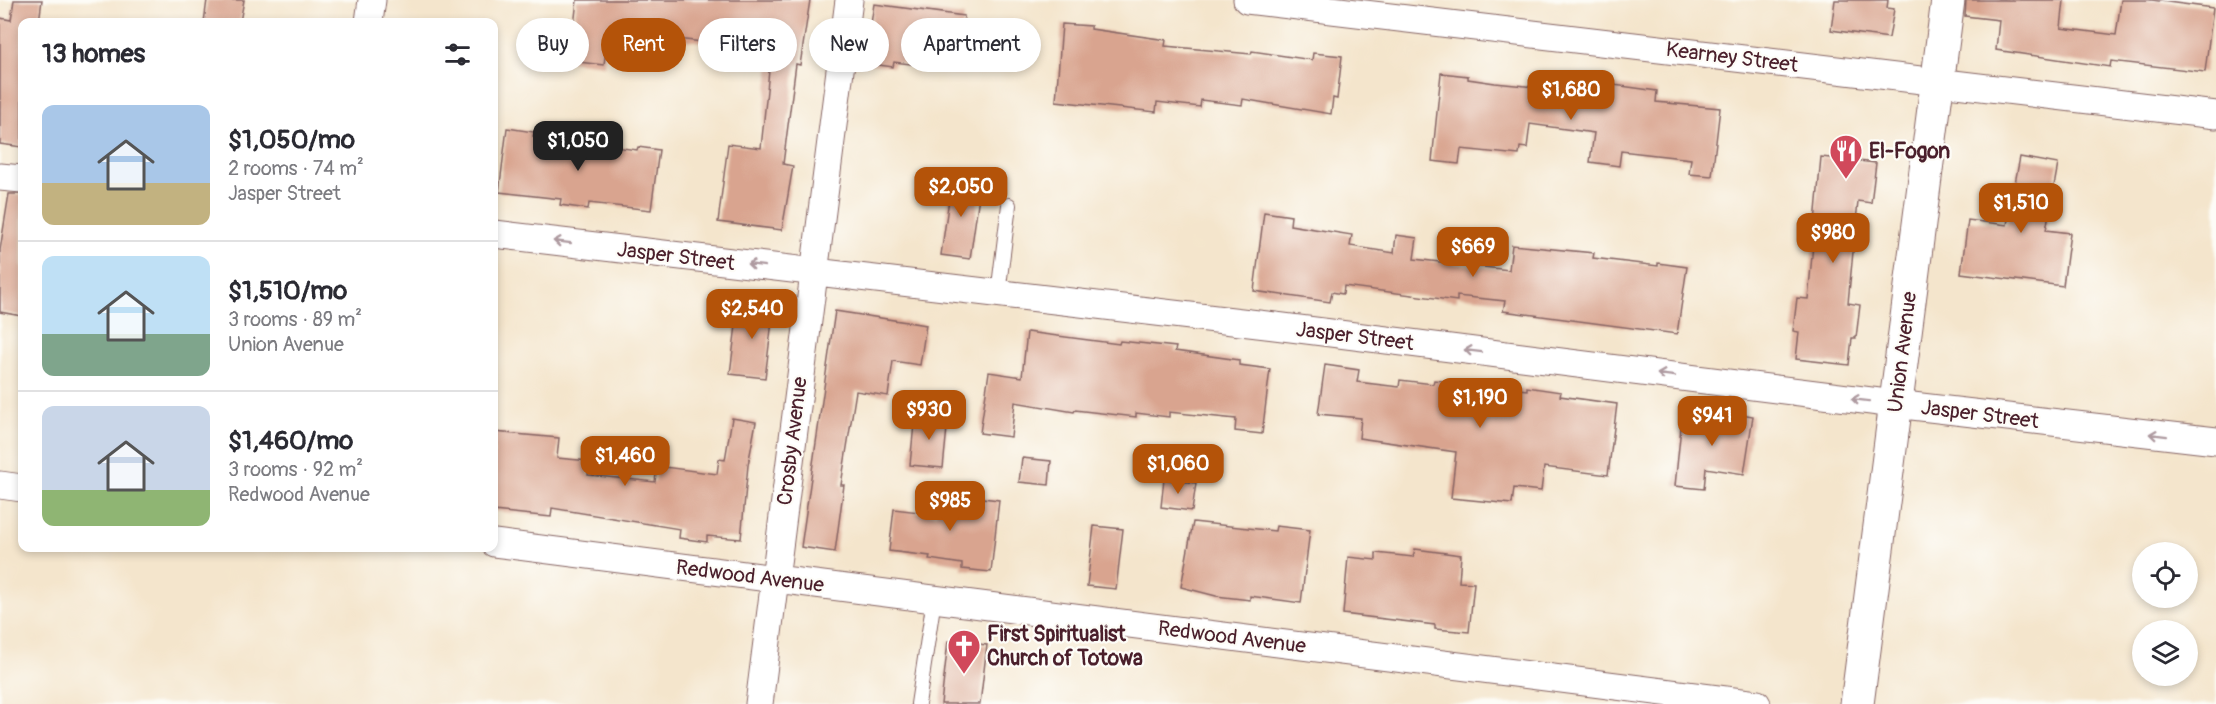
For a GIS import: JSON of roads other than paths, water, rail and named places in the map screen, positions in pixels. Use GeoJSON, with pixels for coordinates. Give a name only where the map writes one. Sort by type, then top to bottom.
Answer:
{"type":"FeatureCollection","features":[{"type":"Feature","properties":{"kind":"main road","name":"Union Avenue"},"geometry":{"type":"LineString","coordinates":[[1857,704],[1948,0]]}},
{"type":"Feature","properties":{"kind":"street"},"geometry":{"type":"LineString","coordinates":[[370,18],[372,0]]}},
{"type":"Feature","properties":{"kind":"street","name":"Crosby Avenue"},"geometry":{"type":"LineString","coordinates":[[759,704],[849,0]]}},
{"type":"Feature","properties":{"kind":"street","name":"Kearney Street"},"geometry":{"type":"LineString","coordinates":[[1247,0],[2216,115]]}},
{"type":"Feature","properties":{"kind":"street"},"geometry":{"type":"LineString","coordinates":[[0,177],[18,179]]}},
{"type":"Feature","properties":{"kind":"street","name":"Jasper Street"},"geometry":{"type":"LineString","coordinates":[[498,234],[2216,441]]}},
{"type":"Feature","properties":{"kind":"street"},"geometry":{"type":"LineString","coordinates":[[0,485],[18,487]]}},
{"type":"Feature","properties":{"kind":"street","name":"Redwood Avenue"},"geometry":{"type":"LineString","coordinates":[[498,544],[1756,704]]}},
{"type":"Feature","properties":{"kind":"lane"},"geometry":{"type":"LineString","coordinates":[[998,294],[1009,205]]}},
{"type":"Feature","properties":{"kind":"lane"},"geometry":{"type":"LineString","coordinates":[[918,704],[934,599]]}},
{"type":"Feature","properties":{"kind":"place","name":"El-Fogon"},"geometry":{"type":"Point","coordinates":[1846,180]}},
{"type":"Feature","properties":{"kind":"place","name":"First Spiritualist Church of Totowa"},"geometry":{"type":"Point","coordinates":[964,675]}}]}
